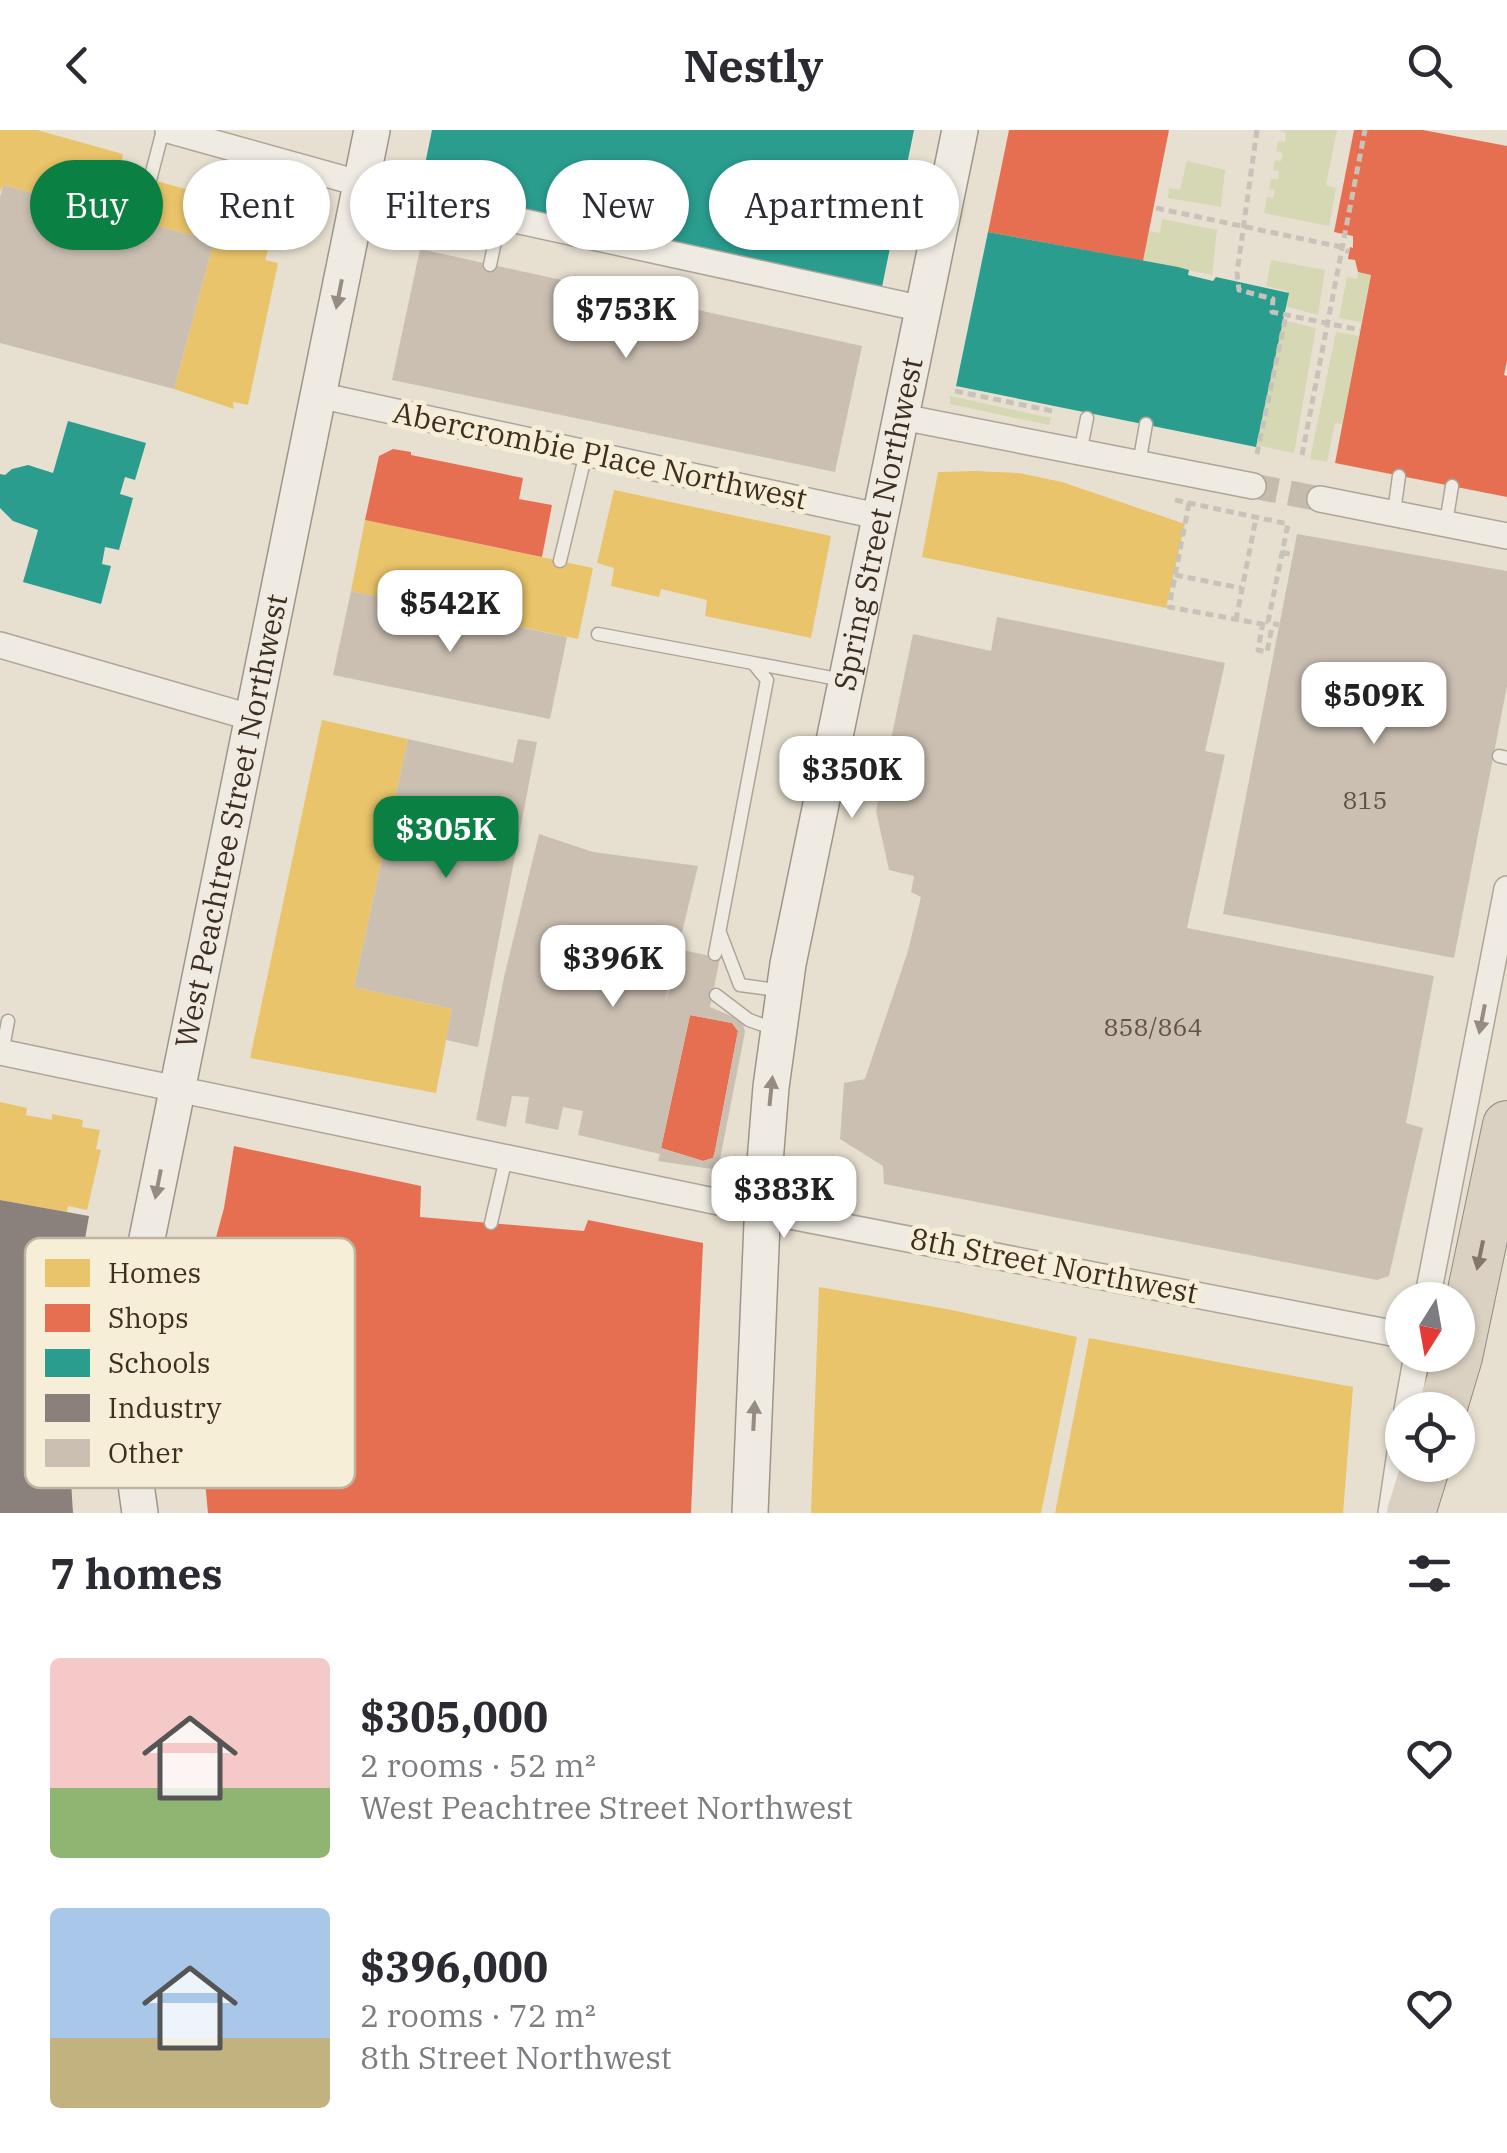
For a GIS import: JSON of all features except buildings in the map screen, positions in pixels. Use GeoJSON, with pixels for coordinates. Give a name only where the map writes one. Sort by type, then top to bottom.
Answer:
{"type":"FeatureCollection","features":[{"type":"Feature","properties":{"kind":"highway"},"geometry":{"type":"LineString","coordinates":[[1447,1392],[1507,1125]]}},
{"type":"Feature","properties":{"kind":"highway"},"geometry":{"type":"LineString","coordinates":[[1411,1513],[1421,1482]]}},
{"type":"Feature","properties":{"kind":"main road","name":"West Peachtree Street Northwest"},"geometry":{"type":"LineString","coordinates":[[366,160],[372,130]]}},
{"type":"Feature","properties":{"kind":"main road","name":"Spring Street Northwest"},"geometry":{"type":"LineString","coordinates":[[750,1513],[763,1210],[772,1087],[785,991],[960,130]]}},
{"type":"Feature","properties":{"kind":"main road","name":"West Peachtree Street Northwest"},"geometry":{"type":"LineString","coordinates":[[147,1238],[350,237]]}},
{"type":"Feature","properties":{"kind":"main road","name":"West Peachtree Street Northwest"},"geometry":{"type":"LineString","coordinates":[[136,1488],[140,1513]]}},
{"type":"Feature","properties":{"kind":"street"},"geometry":{"type":"LineString","coordinates":[[166,130],[350,180]]}},
{"type":"Feature","properties":{"kind":"street"},"geometry":{"type":"LineString","coordinates":[[526,224],[924,309]]}},
{"type":"Feature","properties":{"kind":"street","name":"Abercrombie Place Northwest"},"geometry":{"type":"LineString","coordinates":[[318,395],[882,517]]}},
{"type":"Feature","properties":{"kind":"street"},"geometry":{"type":"LineString","coordinates":[[902,417],[1253,486]]}},
{"type":"Feature","properties":{"kind":"street"},"geometry":{"type":"LineString","coordinates":[[1320,499],[1507,534]]}},
{"type":"Feature","properties":{"kind":"street"},"geometry":{"type":"LineString","coordinates":[[0,646],[253,718]]}},
{"type":"Feature","properties":{"kind":"street"},"geometry":{"type":"LineString","coordinates":[[1431,1282],[1507,889]]}},
{"type":"Feature","properties":{"kind":"street","name":"8th Street Northwest"},"geometry":{"type":"LineString","coordinates":[[1,1053],[763,1210],[1385,1332]]}},
{"type":"Feature","properties":{"kind":"street"},"geometry":{"type":"LineString","coordinates":[[1391,1513],[1396,1482]]}},
{"type":"Feature","properties":{"kind":"lane"},"geometry":{"type":"LineString","coordinates":[[156,160],[166,130]]}},
{"type":"Feature","properties":{"kind":"lane"},"geometry":{"type":"LineString","coordinates":[[490,265],[493,250]]}},
{"type":"Feature","properties":{"kind":"lane"},"geometry":{"type":"LineString","coordinates":[[1080,453],[1087,418]]}},
{"type":"Feature","properties":{"kind":"lane"},"geometry":{"type":"LineString","coordinates":[[1140,464],[1146,424]]}},
{"type":"Feature","properties":{"kind":"lane"},"geometry":{"type":"LineString","coordinates":[[560,561],[586,452]]}},
{"type":"Feature","properties":{"kind":"lane"},"geometry":{"type":"LineString","coordinates":[[1394,512],[1399,476]]}},
{"type":"Feature","properties":{"kind":"lane"},"geometry":{"type":"LineString","coordinates":[[1446,523],[1452,486]]}},
{"type":"Feature","properties":{"kind":"lane"},"geometry":{"type":"LineString","coordinates":[[598,634],[848,681]]}},
{"type":"Feature","properties":{"kind":"lane"},"geometry":{"type":"LineString","coordinates":[[715,954],[767,680],[753,663]]}},
{"type":"Feature","properties":{"kind":"lane"},"geometry":{"type":"LineString","coordinates":[[720,931],[740,986],[785,991]]}},
{"type":"Feature","properties":{"kind":"lane"},"geometry":{"type":"LineString","coordinates":[[716,996],[749,1020],[779,1031]]}},
{"type":"Feature","properties":{"kind":"lane"},"geometry":{"type":"LineString","coordinates":[[1,1053],[8,1022]]}},
{"type":"Feature","properties":{"kind":"lane"},"geometry":{"type":"LineString","coordinates":[[491,1223],[506,1158]]}},
{"type":"Feature","properties":{"kind":"path"},"geometry":{"type":"LineString","coordinates":[[1257,130],[1237,273],[1239,290],[1273,300],[1272,312],[1360,330]]}},
{"type":"Feature","properties":{"kind":"path"},"geometry":{"type":"LineString","coordinates":[[1302,455],[1365,130]]}},
{"type":"Feature","properties":{"kind":"path"},"geometry":{"type":"LineString","coordinates":[[1156,208],[1244,224],[1349,252]]}},
{"type":"Feature","properties":{"kind":"path"},"geometry":{"type":"LineString","coordinates":[[1257,454],[1286,315]]}},
{"type":"Feature","properties":{"kind":"path"},"geometry":{"type":"LineString","coordinates":[[955,391],[1052,411]]}},
{"type":"Feature","properties":{"kind":"path"},"geometry":{"type":"LineString","coordinates":[[1189,503],[1169,607],[1270,625],[1288,524]]}},
{"type":"Feature","properties":{"kind":"path"},"geometry":{"type":"LineString","coordinates":[[1236,620],[1256,518]]}},
{"type":"Feature","properties":{"kind":"path"},"geometry":{"type":"LineString","coordinates":[[1282,552],[1293,555]]}},
{"type":"Feature","properties":{"kind":"path"},"geometry":{"type":"LineString","coordinates":[[1176,575],[1242,588]]}},
{"type":"Feature","properties":{"kind":"green space"},"geometry":{"type":"Polygon","coordinates":[[[1280,130],[1337,130],[1326,185],[1336,188],[1329,226],[1264,213],[1267,197],[1273,198],[1275,190],[1269,189],[1271,179],[1278,179],[1279,171],[1273,170],[1275,160],[1281,161],[1283,153],[1276,151],[1278,141],[1285,142],[1286,134],[1280,130]]]}},
{"type":"Feature","properties":{"kind":"green space"},"geometry":{"type":"Polygon","coordinates":[[[1187,161],[1225,170],[1221,207],[1168,198],[1169,188],[1180,190],[1187,161]]]}},
{"type":"Feature","properties":{"kind":"green space"},"geometry":{"type":"Polygon","coordinates":[[[1162,219],[1217,230],[1212,275],[1143,261],[1149,231],[1160,233],[1162,219]]]}},
{"type":"Feature","properties":{"kind":"green space"},"geometry":{"type":"Polygon","coordinates":[[[1271,260],[1325,270],[1318,315],[1284,306],[1287,291],[1266,286],[1271,260]]]}},
{"type":"Feature","properties":{"kind":"green space"},"geometry":{"type":"Polygon","coordinates":[[[1358,272],[1371,275],[1361,322],[1339,318],[1347,277],[1357,279],[1358,272]]]}},
{"type":"Feature","properties":{"kind":"green space"},"geometry":{"type":"Polygon","coordinates":[[[1282,320],[1316,328],[1294,453],[1256,445],[1282,320]]]}},
{"type":"Feature","properties":{"kind":"green space"},"geometry":{"type":"Polygon","coordinates":[[[1336,332],[1359,336],[1342,424],[1335,423],[1327,462],[1310,459],[1336,332]]]}},
{"type":"Feature","properties":{"kind":"green space"},"geometry":{"type":"Polygon","coordinates":[[[950,396],[1051,418],[1049,425],[950,404],[950,396]]]}},
{"type":"Feature","properties":{"kind":"tunnel"},"geometry":{"type":"LineString","coordinates":[[1253,486],[1320,499]]}}]}
